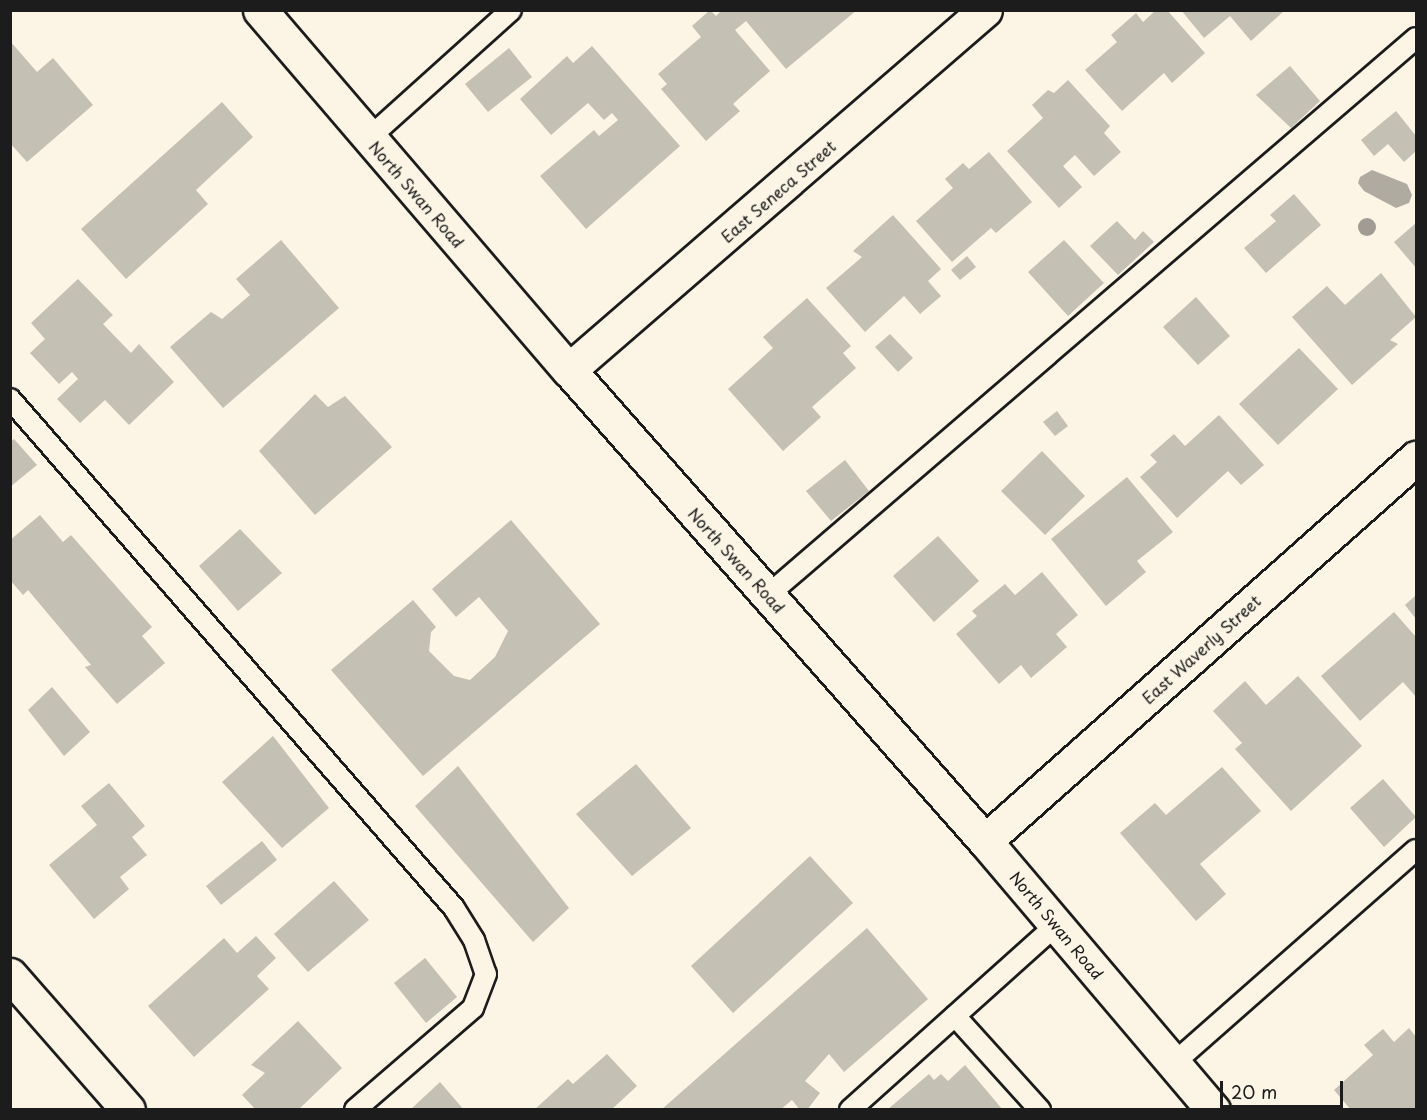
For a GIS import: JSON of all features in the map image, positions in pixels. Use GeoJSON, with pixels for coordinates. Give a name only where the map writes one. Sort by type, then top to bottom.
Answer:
{"type":"FeatureCollection","features":[{"type":"Feature","properties":{"kind":"main road","name":"North Swan Road"},"geometry":{"type":"LineString","coordinates":[[260,10],[569,370],[986,841],[1212,1110]]}},
{"type":"Feature","properties":{"kind":"main road","name":"East Seneca Street"},"geometry":{"type":"LineString","coordinates":[[569,370],[985,10]]}},
{"type":"Feature","properties":{"kind":"main road","name":"East Waverly Street"},"geometry":{"type":"LineString","coordinates":[[986,841],[1416,458]]}},
{"type":"Feature","properties":{"kind":"main road"},"geometry":{"type":"LineString","coordinates":[[10,975],[128,1110]]}},
{"type":"Feature","properties":{"kind":"lane"},"geometry":{"type":"LineString","coordinates":[[369,138],[512,10]]}},
{"type":"Feature","properties":{"kind":"lane"},"geometry":{"type":"LineString","coordinates":[[768,595],[1416,38]]}},
{"type":"Feature","properties":{"kind":"lane"},"geometry":{"type":"LineString","coordinates":[[10,399],[454,908],[474,940],[486,974],[473,1008],[355,1110]]}},
{"type":"Feature","properties":{"kind":"lane"},"geometry":{"type":"LineString","coordinates":[[1174,1063],[1416,850]]}},
{"type":"Feature","properties":{"kind":"lane"},"geometry":{"type":"LineString","coordinates":[[850,1110],[1057,924]]}},
{"type":"Feature","properties":{"kind":"lane"},"geometry":{"type":"LineString","coordinates":[[955,1016],[1040,1110]]}},
{"type":"Feature","properties":{"kind":"shaded area"},"geometry":{"type":"Polygon","coordinates":[[[1372,170],[1407,184],[1412,195],[1409,203],[1396,208],[1364,191],[1358,183],[1360,177],[1372,170]]]}},
{"type":"Feature","properties":{"kind":"building"},"geometry":{"type":"Polygon","coordinates":[[[710,10],[716,16],[722,10],[857,10],[786,69],[746,21],[735,30],[770,71],[733,104],[740,111],[706,141],[661,89],[667,84],[658,74],[701,37],[692,26],[710,10]]]}},
{"type":"Feature","properties":{"kind":"building"},"geometry":{"type":"Polygon","coordinates":[[[1156,10],[1167,10],[1205,53],[1172,83],[1164,73],[1122,111],[1085,70],[1117,42],[1111,35],[1136,13],[1143,22],[1156,10]]]}},
{"type":"Feature","properties":{"kind":"building"},"geometry":{"type":"Polygon","coordinates":[[[1181,10],[1285,10],[1251,41],[1230,16],[1204,38],[1181,10]]]}},
{"type":"Feature","properties":{"kind":"building"},"geometry":{"type":"Polygon","coordinates":[[[10,41],[37,72],[53,58],[93,105],[27,162],[10,143],[10,41]]]}},
{"type":"Feature","properties":{"kind":"building"},"geometry":{"type":"Polygon","coordinates":[[[592,46],[680,146],[586,229],[540,176],[594,130],[599,136],[618,120],[612,113],[604,120],[588,103],[551,135],[520,99],[567,56],[573,63],[592,46]]]}},
{"type":"Feature","properties":{"kind":"building"},"geometry":{"type":"Polygon","coordinates":[[[509,48],[532,77],[488,112],[465,84],[509,48]]]}},
{"type":"Feature","properties":{"kind":"building"},"geometry":{"type":"Polygon","coordinates":[[[1290,66],[1320,101],[1291,128],[1256,95],[1290,66]]]}},
{"type":"Feature","properties":{"kind":"building"},"geometry":{"type":"Polygon","coordinates":[[[1068,80],[1110,126],[1104,133],[1121,152],[1094,176],[1075,155],[1063,166],[1082,187],[1059,208],[1007,151],[1043,118],[1032,105],[1048,90],[1054,93],[1068,80]]]}},
{"type":"Feature","properties":{"kind":"building"},"geometry":{"type":"Polygon","coordinates":[[[222,102],[253,137],[196,190],[208,204],[126,279],[81,229],[222,102]]]}},
{"type":"Feature","properties":{"kind":"building"},"geometry":{"type":"Polygon","coordinates":[[[1396,111],[1416,136],[1416,151],[1404,162],[1388,144],[1374,156],[1361,140],[1396,111]]]}},
{"type":"Feature","properties":{"kind":"building"},"geometry":{"type":"Polygon","coordinates":[[[989,152],[1032,202],[996,233],[991,228],[952,262],[916,221],[953,188],[945,179],[963,163],[969,169],[989,152]]]}},
{"type":"Feature","properties":{"kind":"building"},"geometry":{"type":"Polygon","coordinates":[[[1294,194],[1321,225],[1266,273],[1244,248],[1276,221],[1270,215],[1294,194]]]}},
{"type":"Feature","properties":{"kind":"building"},"geometry":{"type":"Polygon","coordinates":[[[893,215],[941,269],[928,281],[941,296],[920,314],[904,296],[865,332],[826,288],[862,257],[853,251],[893,215]]]}},
{"type":"Feature","properties":{"kind":"building"},"geometry":{"type":"Polygon","coordinates":[[[1117,221],[1135,240],[1143,231],[1154,242],[1118,275],[1090,246],[1117,221]]]}},
{"type":"Feature","properties":{"kind":"building"},"geometry":{"type":"Polygon","coordinates":[[[1416,223],[1416,268],[1394,242],[1416,223]]]}},
{"type":"Feature","properties":{"kind":"building"},"geometry":{"type":"Polygon","coordinates":[[[281,240],[339,308],[223,408],[170,347],[211,312],[222,319],[250,295],[236,279],[281,240]]]}},
{"type":"Feature","properties":{"kind":"building"},"geometry":{"type":"Polygon","coordinates":[[[1064,240],[1104,283],[1068,316],[1028,272],[1064,240]]]}},
{"type":"Feature","properties":{"kind":"building"},"geometry":{"type":"Polygon","coordinates":[[[967,256],[976,267],[960,280],[951,270],[967,256]]]}},
{"type":"Feature","properties":{"kind":"building"},"geometry":{"type":"Polygon","coordinates":[[[1381,273],[1416,317],[1390,340],[1398,344],[1352,385],[1292,317],[1327,286],[1345,305],[1381,273]]]}},
{"type":"Feature","properties":{"kind":"building"},"geometry":{"type":"Polygon","coordinates":[[[78,279],[113,315],[103,324],[131,353],[139,344],[174,382],[129,425],[105,400],[80,423],[57,399],[78,379],[72,372],[59,384],[30,353],[45,339],[31,323],[78,279]]]}},
{"type":"Feature","properties":{"kind":"building"},"geometry":{"type":"Polygon","coordinates":[[[1196,297],[1230,336],[1198,365],[1163,327],[1196,297]]]}},
{"type":"Feature","properties":{"kind":"building"},"geometry":{"type":"Polygon","coordinates":[[[807,298],[851,346],[843,353],[856,368],[812,407],[821,417],[783,451],[728,389],[773,348],[763,337],[807,298]]]}},
{"type":"Feature","properties":{"kind":"building"},"geometry":{"type":"Polygon","coordinates":[[[890,334],[913,358],[898,372],[875,347],[890,334]]]}},
{"type":"Feature","properties":{"kind":"building"},"geometry":{"type":"Polygon","coordinates":[[[1299,348],[1338,389],[1278,445],[1239,404],[1299,348]]]}},
{"type":"Feature","properties":{"kind":"building"},"geometry":{"type":"Polygon","coordinates":[[[315,394],[328,407],[345,396],[392,447],[315,515],[259,451],[315,394]]]}},
{"type":"Feature","properties":{"kind":"building"},"geometry":{"type":"Polygon","coordinates":[[[1057,411],[1068,426],[1055,436],[1043,422],[1057,411]]]}},
{"type":"Feature","properties":{"kind":"building"},"geometry":{"type":"Polygon","coordinates":[[[1219,415],[1264,465],[1241,485],[1228,471],[1177,518],[1140,477],[1157,462],[1150,455],[1174,434],[1185,446],[1219,415]]]}},
{"type":"Feature","properties":{"kind":"building"},"geometry":{"type":"Polygon","coordinates":[[[14,439],[37,465],[10,487],[10,442],[14,439]]]}},
{"type":"Feature","properties":{"kind":"building"},"geometry":{"type":"Polygon","coordinates":[[[1042,451],[1085,496],[1045,535],[1001,491],[1042,451]]]}},
{"type":"Feature","properties":{"kind":"building"},"geometry":{"type":"Polygon","coordinates":[[[845,460],[869,491],[831,521],[806,491],[845,460]]]}},
{"type":"Feature","properties":{"kind":"building"},"geometry":{"type":"Polygon","coordinates":[[[1127,477],[1173,532],[1137,561],[1146,572],[1106,606],[1051,539],[1127,477]]]}},
{"type":"Feature","properties":{"kind":"building"},"geometry":{"type":"Polygon","coordinates":[[[40,515],[63,542],[71,535],[152,627],[142,636],[165,663],[117,704],[85,667],[91,665],[28,590],[23,595],[10,580],[10,540],[40,515]]]}},
{"type":"Feature","properties":{"kind":"building"},"geometry":{"type":"Polygon","coordinates":[[[511,520],[600,624],[423,776],[331,670],[413,600],[436,627],[431,632],[429,651],[454,676],[470,680],[495,657],[508,631],[479,597],[456,617],[432,589],[511,520]]]}},
{"type":"Feature","properties":{"kind":"building"},"geometry":{"type":"Polygon","coordinates":[[[240,529],[282,573],[238,611],[199,566],[240,529]]]}},
{"type":"Feature","properties":{"kind":"building"},"geometry":{"type":"Polygon","coordinates":[[[938,536],[979,581],[934,622],[893,576],[938,536]]]}},
{"type":"Feature","properties":{"kind":"building"},"geometry":{"type":"Polygon","coordinates":[[[1042,572],[1078,615],[1056,634],[1067,647],[1031,678],[1021,665],[999,684],[956,634],[977,616],[972,611],[1005,584],[1015,595],[1042,572]]]}},
{"type":"Feature","properties":{"kind":"building"},"geometry":{"type":"Polygon","coordinates":[[[1416,595],[1416,619],[1405,605],[1416,595]]]}},
{"type":"Feature","properties":{"kind":"building"},"geometry":{"type":"Polygon","coordinates":[[[1394,612],[1416,637],[1416,697],[1403,682],[1360,721],[1321,676],[1394,612]]]}},
{"type":"Feature","properties":{"kind":"building"},"geometry":{"type":"Polygon","coordinates":[[[1298,676],[1362,746],[1291,811],[1235,749],[1242,743],[1213,711],[1245,681],[1266,705],[1298,676]]]}},
{"type":"Feature","properties":{"kind":"building"},"geometry":{"type":"Polygon","coordinates":[[[52,687],[90,732],[64,756],[28,710],[52,687]]]}},
{"type":"Feature","properties":{"kind":"building"},"geometry":{"type":"Polygon","coordinates":[[[273,736],[329,808],[282,848],[222,782],[273,736]]]}},
{"type":"Feature","properties":{"kind":"building"},"geometry":{"type":"Polygon","coordinates":[[[636,764],[691,828],[632,876],[576,814],[636,764]]]}},
{"type":"Feature","properties":{"kind":"building"},"geometry":{"type":"Polygon","coordinates":[[[458,766],[569,908],[533,942],[415,806],[458,766]]]}},
{"type":"Feature","properties":{"kind":"building"},"geometry":{"type":"Polygon","coordinates":[[[1222,767],[1261,811],[1200,864],[1226,894],[1196,921],[1120,833],[1155,803],[1166,815],[1222,767]]]}},
{"type":"Feature","properties":{"kind":"building"},"geometry":{"type":"Polygon","coordinates":[[[1383,779],[1416,817],[1384,847],[1350,808],[1383,779]]]}},
{"type":"Feature","properties":{"kind":"building"},"geometry":{"type":"Polygon","coordinates":[[[109,783],[145,826],[132,837],[147,855],[120,877],[129,889],[94,919],[49,865],[97,825],[81,806],[109,783]]]}},
{"type":"Feature","properties":{"kind":"building"},"geometry":{"type":"Polygon","coordinates":[[[262,841],[277,860],[221,905],[206,886],[262,841]]]}},
{"type":"Feature","properties":{"kind":"building"},"geometry":{"type":"Polygon","coordinates":[[[810,856],[853,903],[733,1013],[691,966],[810,856]]]}},
{"type":"Feature","properties":{"kind":"building"},"geometry":{"type":"Polygon","coordinates":[[[334,881],[369,920],[308,972],[274,934],[334,881]]]}},
{"type":"Feature","properties":{"kind":"building"},"geometry":{"type":"Polygon","coordinates":[[[867,928],[928,999],[844,1072],[829,1054],[805,1081],[820,1093],[807,1110],[800,1110],[792,1100],[780,1110],[661,1110],[867,928]]]}},
{"type":"Feature","properties":{"kind":"building"},"geometry":{"type":"Polygon","coordinates":[[[256,936],[276,958],[257,976],[269,989],[194,1057],[148,1006],[224,938],[237,953],[256,936]]]}},
{"type":"Feature","properties":{"kind":"building"},"geometry":{"type":"Polygon","coordinates":[[[425,958],[457,997],[426,1023],[394,983],[425,958]]]}},
{"type":"Feature","properties":{"kind":"building"},"geometry":{"type":"Polygon","coordinates":[[[298,1021],[342,1068],[298,1110],[256,1110],[242,1095],[265,1073],[251,1065],[298,1021]]]}},
{"type":"Feature","properties":{"kind":"building"},"geometry":{"type":"Polygon","coordinates":[[[1409,1028],[1416,1037],[1416,1110],[1351,1110],[1334,1090],[1373,1055],[1364,1045],[1383,1029],[1394,1042],[1409,1028]]]}},
{"type":"Feature","properties":{"kind":"building"},"geometry":{"type":"Polygon","coordinates":[[[607,1054],[637,1086],[611,1110],[534,1110],[568,1079],[573,1084],[607,1054]]]}},
{"type":"Feature","properties":{"kind":"building"},"geometry":{"type":"Polygon","coordinates":[[[965,1065],[1003,1110],[887,1110],[929,1074],[934,1080],[941,1074],[948,1081],[965,1065]]]}},
{"type":"Feature","properties":{"kind":"building"},"geometry":{"type":"Polygon","coordinates":[[[440,1082],[464,1110],[410,1110],[440,1082]]]}}]}
